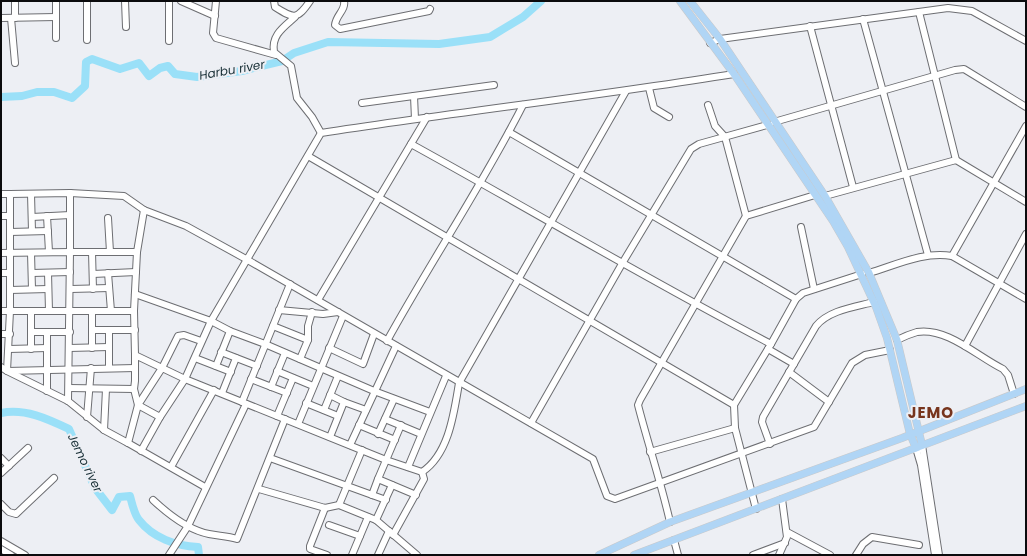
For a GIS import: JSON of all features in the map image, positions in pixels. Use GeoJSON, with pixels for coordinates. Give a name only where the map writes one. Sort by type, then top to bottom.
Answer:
{"type":"FeatureCollection","features":[{"type":"Feature","properties":{"kind":"main road"},"geometry":{"type":"LineString","coordinates":[[680,1],[771,123],[807,176],[825,196],[866,274],[896,340],[920,430],[919,446]]}},
{"type":"Feature","properties":{"kind":"main road"},"geometry":{"type":"LineString","coordinates":[[690,1],[720,39],[771,123]]}},
{"type":"Feature","properties":{"kind":"main road"},"geometry":{"type":"LineString","coordinates":[[807,176],[815,195],[866,274],[890,350],[910,434],[919,446]]}},
{"type":"Feature","properties":{"kind":"main road"},"geometry":{"type":"LineString","coordinates":[[599,555],[670,522],[910,434],[1026,389]]}},
{"type":"Feature","properties":{"kind":"main road"},"geometry":{"type":"LineString","coordinates":[[634,555],[1026,406]]}},
{"type":"Feature","properties":{"kind":"main road"},"geometry":{"type":"LineString","coordinates":[[893,440],[902,433],[906,418]]}},
{"type":"Feature","properties":{"kind":"main road"},"geometry":{"type":"LineString","coordinates":[[917,420],[936,424]]}},
{"type":"Feature","properties":{"kind":"street"},"geometry":{"type":"LineString","coordinates":[[15,1],[13,18],[15,63]]}},
{"type":"Feature","properties":{"kind":"street"},"geometry":{"type":"LineString","coordinates":[[56,1],[56,38]]}},
{"type":"Feature","properties":{"kind":"street"},"geometry":{"type":"LineString","coordinates":[[87,1],[87,40]]}},
{"type":"Feature","properties":{"kind":"street"},"geometry":{"type":"LineString","coordinates":[[125,1],[126,27]]}},
{"type":"Feature","properties":{"kind":"street"},"geometry":{"type":"LineString","coordinates":[[169,1],[169,41]]}},
{"type":"Feature","properties":{"kind":"street"},"geometry":{"type":"LineString","coordinates":[[181,1],[215,16]]}},
{"type":"Feature","properties":{"kind":"street"},"geometry":{"type":"LineString","coordinates":[[216,1],[213,33],[216,38],[276,54],[287,61],[292,68],[292,76],[297,98],[312,117],[321,132]]}},
{"type":"Feature","properties":{"kind":"street"},"geometry":{"type":"LineString","coordinates":[[274,1],[275,7],[288,15],[295,16]]}},
{"type":"Feature","properties":{"kind":"street"},"geometry":{"type":"LineString","coordinates":[[276,54],[273,47],[274,39],[277,34],[295,16],[302,13],[310,1]]}},
{"type":"Feature","properties":{"kind":"street"},"geometry":{"type":"LineString","coordinates":[[344,1],[343,9],[336,19],[335,25],[340,29],[429,11],[430,9]]}},
{"type":"Feature","properties":{"kind":"street"},"geometry":{"type":"LineString","coordinates":[[710,43],[720,39],[948,8],[972,11],[1026,41]]}},
{"type":"Feature","properties":{"kind":"street"},"geometry":{"type":"LineString","coordinates":[[919,12],[956,160],[1026,202]]}},
{"type":"Feature","properties":{"kind":"street"},"geometry":{"type":"LineString","coordinates":[[1,18],[56,17]]}},
{"type":"Feature","properties":{"kind":"street"},"geometry":{"type":"LineString","coordinates":[[863,19],[928,255]]}},
{"type":"Feature","properties":{"kind":"street"},"geometry":{"type":"LineString","coordinates":[[810,26],[853,187]]}},
{"type":"Feature","properties":{"kind":"street"},"geometry":{"type":"LineString","coordinates":[[531,423],[651,214],[691,149],[699,144],[964,69],[1026,107]]}},
{"type":"Feature","properties":{"kind":"street"},"geometry":{"type":"LineString","coordinates":[[321,132],[415,118],[649,88],[734,74]]}},
{"type":"Feature","properties":{"kind":"street"},"geometry":{"type":"LineString","coordinates":[[362,103],[494,85]]}},
{"type":"Feature","properties":{"kind":"street"},"geometry":{"type":"LineString","coordinates":[[649,88],[654,108],[669,117]]}},
{"type":"Feature","properties":{"kind":"street"},"geometry":{"type":"LineString","coordinates":[[422,472],[437,459],[450,429],[459,383],[580,174],[626,91]]}},
{"type":"Feature","properties":{"kind":"street"},"geometry":{"type":"LineString","coordinates":[[414,96],[415,118]]}},
{"type":"Feature","properties":{"kind":"street"},"geometry":{"type":"LineString","coordinates":[[387,341],[509,132],[523,105]]}},
{"type":"Feature","properties":{"kind":"street"},"geometry":{"type":"LineString","coordinates":[[708,105],[715,126],[725,137],[746,216]]}},
{"type":"Feature","properties":{"kind":"street"},"geometry":{"type":"LineString","coordinates":[[318,300],[427,117]]}},
{"type":"Feature","properties":{"kind":"street"},"geometry":{"type":"LineString","coordinates":[[952,256],[995,183],[1026,126]]}},
{"type":"Feature","properties":{"kind":"street"},"geometry":{"type":"LineString","coordinates":[[140,451],[160,417],[186,379],[201,341],[211,321],[246,258],[321,132]]}},
{"type":"Feature","properties":{"kind":"street"},"geometry":{"type":"LineString","coordinates":[[509,132],[796,299]]}},
{"type":"Feature","properties":{"kind":"street"},"geometry":{"type":"LineString","coordinates":[[411,144],[623,262],[770,347],[794,364]]}},
{"type":"Feature","properties":{"kind":"street"},"geometry":{"type":"LineString","coordinates":[[308,156],[378,199],[590,322],[661,361],[734,405]]}},
{"type":"Feature","properties":{"kind":"street"},"geometry":{"type":"LineString","coordinates":[[825,196],[853,187],[956,160]]}},
{"type":"Feature","properties":{"kind":"street"},"geometry":{"type":"LineString","coordinates":[[68,401],[71,311],[70,193]]}},
{"type":"Feature","properties":{"kind":"street"},"geometry":{"type":"LineString","coordinates":[[1,194],[70,193],[124,196],[144,210],[186,226],[246,258],[446,376],[593,459],[607,496],[611,499],[615,499],[661,483],[814,427],[848,369],[857,358],[890,350]]}},
{"type":"Feature","properties":{"kind":"street"},"geometry":{"type":"LineString","coordinates":[[7,371],[10,334],[10,194]]}},
{"type":"Feature","properties":{"kind":"street"},"geometry":{"type":"LineString","coordinates":[[31,194],[32,232]]}},
{"type":"Feature","properties":{"kind":"street"},"geometry":{"type":"LineString","coordinates":[[670,522],[661,483],[650,452],[638,405],[661,361],[746,216],[815,195]]}},
{"type":"Feature","properties":{"kind":"street"},"geometry":{"type":"LineString","coordinates":[[144,210],[136,272],[134,311],[134,354],[136,381],[134,389],[138,405],[160,417]]}},
{"type":"Feature","properties":{"kind":"street"},"geometry":{"type":"LineString","coordinates":[[32,217],[70,215]]}},
{"type":"Feature","properties":{"kind":"street"},"geometry":{"type":"LineString","coordinates":[[1,216],[10,216]]}},
{"type":"Feature","properties":{"kind":"street"},"geometry":{"type":"LineString","coordinates":[[47,216],[49,252]]}},
{"type":"Feature","properties":{"kind":"street"},"geometry":{"type":"LineString","coordinates":[[108,218],[110,252]]}},
{"type":"Feature","properties":{"kind":"street"},"geometry":{"type":"LineString","coordinates":[[801,228],[814,289]]}},
{"type":"Feature","properties":{"kind":"street"},"geometry":{"type":"LineString","coordinates":[[10,232],[48,231]]}},
{"type":"Feature","properties":{"kind":"street"},"geometry":{"type":"LineString","coordinates":[[965,346],[1026,234]]}},
{"type":"Feature","properties":{"kind":"street"},"geometry":{"type":"LineString","coordinates":[[92,252],[93,289]]}},
{"type":"Feature","properties":{"kind":"street"},"geometry":{"type":"LineString","coordinates":[[1,253],[138,252]]}},
{"type":"Feature","properties":{"kind":"street"},"geometry":{"type":"LineString","coordinates":[[31,253],[32,289]]}},
{"type":"Feature","properties":{"kind":"street"},"geometry":{"type":"LineString","coordinates":[[756,509],[735,428],[734,405],[770,347],[796,299],[803,293],[928,255],[942,254],[952,256],[1026,299]]}},
{"type":"Feature","properties":{"kind":"street"},"geometry":{"type":"LineString","coordinates":[[32,273],[70,272]]}},
{"type":"Feature","properties":{"kind":"street"},"geometry":{"type":"LineString","coordinates":[[93,274],[136,272]]}},
{"type":"Feature","properties":{"kind":"street"},"geometry":{"type":"LineString","coordinates":[[1,273],[10,273]]}},
{"type":"Feature","properties":{"kind":"street"},"geometry":{"type":"LineString","coordinates":[[48,273],[49,311]]}},
{"type":"Feature","properties":{"kind":"street"},"geometry":{"type":"LineString","coordinates":[[108,273],[110,311]]}},
{"type":"Feature","properties":{"kind":"street"},"geometry":{"type":"LineString","coordinates":[[169,555],[188,526],[244,403],[251,379],[290,284]]}},
{"type":"Feature","properties":{"kind":"street"},"geometry":{"type":"LineString","coordinates":[[70,289],[109,288]]}},
{"type":"Feature","properties":{"kind":"street"},"geometry":{"type":"LineString","coordinates":[[10,290],[48,289]]}},
{"type":"Feature","properties":{"kind":"street"},"geometry":{"type":"LineString","coordinates":[[135,294],[211,321],[230,331],[266,344],[374,391],[430,412]]}},
{"type":"Feature","properties":{"kind":"street"},"geometry":{"type":"LineString","coordinates":[[770,444],[762,422],[763,417],[816,326],[821,320],[843,310],[874,302]]}},
{"type":"Feature","properties":{"kind":"street"},"geometry":{"type":"LineString","coordinates":[[279,310],[340,314]]}},
{"type":"Feature","properties":{"kind":"street"},"geometry":{"type":"LineString","coordinates":[[1,311],[134,311]]}},
{"type":"Feature","properties":{"kind":"street"},"geometry":{"type":"LineString","coordinates":[[31,311],[32,349]]}},
{"type":"Feature","properties":{"kind":"street"},"geometry":{"type":"LineString","coordinates":[[92,311],[92,348]]}},
{"type":"Feature","properties":{"kind":"street"},"geometry":{"type":"LineString","coordinates":[[300,360],[308,340],[308,326],[312,312]]}},
{"type":"Feature","properties":{"kind":"street"},"geometry":{"type":"LineString","coordinates":[[298,424],[329,348],[340,314]]}},
{"type":"Feature","properties":{"kind":"street"},"geometry":{"type":"LineString","coordinates":[[273,326],[308,340]]}},
{"type":"Feature","properties":{"kind":"street"},"geometry":{"type":"LineString","coordinates":[[92,330],[135,330]]}},
{"type":"Feature","properties":{"kind":"street"},"geometry":{"type":"LineString","coordinates":[[109,330],[109,368]]}},
{"type":"Feature","properties":{"kind":"street"},"geometry":{"type":"LineString","coordinates":[[216,366],[230,331]]}},
{"type":"Feature","properties":{"kind":"street"},"geometry":{"type":"LineString","coordinates":[[32,332],[70,332]]}},
{"type":"Feature","properties":{"kind":"street"},"geometry":{"type":"LineString","coordinates":[[47,332],[47,391]]}},
{"type":"Feature","properties":{"kind":"street"},"geometry":{"type":"LineString","coordinates":[[896,340],[916,332],[951,338],[1006,371],[1014,394]]}},
{"type":"Feature","properties":{"kind":"street"},"geometry":{"type":"LineString","coordinates":[[1,334],[10,334]]}},
{"type":"Feature","properties":{"kind":"street"},"geometry":{"type":"LineString","coordinates":[[329,348],[363,364],[374,334]]}},
{"type":"Feature","properties":{"kind":"street"},"geometry":{"type":"LineString","coordinates":[[128,443],[138,405],[162,368],[178,336],[184,335],[201,341]]}},
{"type":"Feature","properties":{"kind":"street"},"geometry":{"type":"LineString","coordinates":[[350,445],[396,346]]}},
{"type":"Feature","properties":{"kind":"street"},"geometry":{"type":"LineString","coordinates":[[69,348],[109,347]]}},
{"type":"Feature","properties":{"kind":"street"},"geometry":{"type":"LineString","coordinates":[[9,349],[47,348]]}},
{"type":"Feature","properties":{"kind":"street"},"geometry":{"type":"LineString","coordinates":[[221,352],[257,366]]}},
{"type":"Feature","properties":{"kind":"street"},"geometry":{"type":"LineString","coordinates":[[271,387],[285,353]]}},
{"type":"Feature","properties":{"kind":"street"},"geometry":{"type":"LineString","coordinates":[[134,354],[186,379],[222,394],[386,460],[422,472]]}},
{"type":"Feature","properties":{"kind":"street"},"geometry":{"type":"LineString","coordinates":[[195,358],[231,372]]}},
{"type":"Feature","properties":{"kind":"street"},"geometry":{"type":"LineString","coordinates":[[222,394],[236,358]]}},
{"type":"Feature","properties":{"kind":"street"},"geometry":{"type":"LineString","coordinates":[[1,367],[68,401],[104,430],[205,487]]}},
{"type":"Feature","properties":{"kind":"street"},"geometry":{"type":"LineString","coordinates":[[7,371],[69,368],[135,368]]}},
{"type":"Feature","properties":{"kind":"street"},"geometry":{"type":"LineString","coordinates":[[88,417],[91,368]]}},
{"type":"Feature","properties":{"kind":"street"},"geometry":{"type":"LineString","coordinates":[[277,371],[313,386]]}},
{"type":"Feature","properties":{"kind":"street"},"geometry":{"type":"LineString","coordinates":[[789,372],[829,402]]}},
{"type":"Feature","properties":{"kind":"street"},"geometry":{"type":"LineString","coordinates":[[324,410],[338,376]]}},
{"type":"Feature","properties":{"kind":"street"},"geometry":{"type":"LineString","coordinates":[[408,467],[446,376]]}},
{"type":"Feature","properties":{"kind":"street"},"geometry":{"type":"LineString","coordinates":[[277,416],[293,378]]}},
{"type":"Feature","properties":{"kind":"street"},"geometry":{"type":"LineString","coordinates":[[251,379],[287,394]]}},
{"type":"Feature","properties":{"kind":"street"},"geometry":{"type":"LineString","coordinates":[[69,388],[134,389]]}},
{"type":"Feature","properties":{"kind":"street"},"geometry":{"type":"LineString","coordinates":[[104,430],[106,389]]}},
{"type":"Feature","properties":{"kind":"street"},"geometry":{"type":"LineString","coordinates":[[171,467],[214,390]]}},
{"type":"Feature","properties":{"kind":"street"},"geometry":{"type":"LineString","coordinates":[[330,395],[366,410]]}},
{"type":"Feature","properties":{"kind":"street"},"geometry":{"type":"LineString","coordinates":[[378,434],[394,399]]}},
{"type":"Feature","properties":{"kind":"street"},"geometry":{"type":"LineString","coordinates":[[330,437],[344,402]]}},
{"type":"Feature","properties":{"kind":"street"},"geometry":{"type":"LineString","coordinates":[[306,403],[338,416]]}},
{"type":"Feature","properties":{"kind":"street"},"geometry":{"type":"LineString","coordinates":[[153,500],[188,526],[208,534],[237,539],[259,489],[286,419]]}},
{"type":"Feature","properties":{"kind":"street"},"geometry":{"type":"LineString","coordinates":[[385,419],[421,434]]}},
{"type":"Feature","properties":{"kind":"street"},"geometry":{"type":"LineString","coordinates":[[359,425],[394,440]]}},
{"type":"Feature","properties":{"kind":"street"},"geometry":{"type":"LineString","coordinates":[[372,495],[401,425]]}},
{"type":"Feature","properties":{"kind":"street"},"geometry":{"type":"LineString","coordinates":[[650,452],[735,428]]}},
{"type":"Feature","properties":{"kind":"street"},"geometry":{"type":"LineString","coordinates":[[919,446],[935,555]]}},
{"type":"Feature","properties":{"kind":"street"},"geometry":{"type":"LineString","coordinates":[[919,446],[939,555]]}},
{"type":"Feature","properties":{"kind":"street"},"geometry":{"type":"LineString","coordinates":[[1,473],[28,448]]}},
{"type":"Feature","properties":{"kind":"street"},"geometry":{"type":"LineString","coordinates":[[339,505],[362,450]]}},
{"type":"Feature","properties":{"kind":"street"},"geometry":{"type":"LineString","coordinates":[[1,458],[9,466]]}},
{"type":"Feature","properties":{"kind":"street"},"geometry":{"type":"LineString","coordinates":[[270,458],[386,500]]}},
{"type":"Feature","properties":{"kind":"street"},"geometry":{"type":"LineString","coordinates":[[378,555],[416,495],[424,479],[422,472]]}},
{"type":"Feature","properties":{"kind":"street"},"geometry":{"type":"LineString","coordinates":[[1,504],[9,512],[16,514],[54,478]]}},
{"type":"Feature","properties":{"kind":"street"},"geometry":{"type":"LineString","coordinates":[[378,480],[416,495]]}},
{"type":"Feature","properties":{"kind":"street"},"geometry":{"type":"LineString","coordinates":[[376,520],[392,485]]}},
{"type":"Feature","properties":{"kind":"street"},"geometry":{"type":"LineString","coordinates":[[259,489],[325,508],[339,505],[376,520],[417,555]]}},
{"type":"Feature","properties":{"kind":"street"},"geometry":{"type":"LineString","coordinates":[[779,555],[788,537],[782,499]]}},
{"type":"Feature","properties":{"kind":"street"},"geometry":{"type":"LineString","coordinates":[[325,508],[310,549],[327,555]]}},
{"type":"Feature","properties":{"kind":"street"},"geometry":{"type":"LineString","coordinates":[[352,555],[368,517]]}},
{"type":"Feature","properties":{"kind":"street"},"geometry":{"type":"LineString","coordinates":[[328,525],[360,536]]}},
{"type":"Feature","properties":{"kind":"street"},"geometry":{"type":"LineString","coordinates":[[787,532],[830,555]]}},
{"type":"Feature","properties":{"kind":"street"},"geometry":{"type":"LineString","coordinates":[[856,555],[863,544],[872,537],[920,545]]}},
{"type":"Feature","properties":{"kind":"street"},"geometry":{"type":"LineString","coordinates":[[674,540],[678,555]]}},
{"type":"Feature","properties":{"kind":"street"},"geometry":{"type":"LineString","coordinates":[[1,541],[25,555]]}},
{"type":"Feature","properties":{"kind":"street"},"geometry":{"type":"LineString","coordinates":[[753,555],[768,553],[785,543]]}},
{"type":"Feature","properties":{"kind":"street"},"geometry":{"type":"LineString","coordinates":[[1,549],[11,555]]}},
{"type":"Feature","properties":{"kind":"waterway","name":"Harbu river"},"geometry":{"type":"LineString","coordinates":[[1,97],[22,96],[37,92],[54,92],[72,98],[85,86],[86,62],[92,59],[120,69],[139,63],[149,76],[160,68],[168,66],[175,74],[197,77],[242,71],[282,61],[294,53],[328,42],[439,44],[490,37],[523,17],[541,1]]}},
{"type":"Feature","properties":{"kind":"waterway","name":"Jemo river"},"geometry":{"type":"LineString","coordinates":[[1,413],[28,413],[45,418],[69,429],[95,488],[112,510],[119,497],[130,496],[136,515],[151,532],[173,543],[198,547],[199,555]]}},
{"type":"Feature","properties":{"kind":"district","name":"JEMO"},"geometry":{"type":"Point","coordinates":[931,413]}}]}
